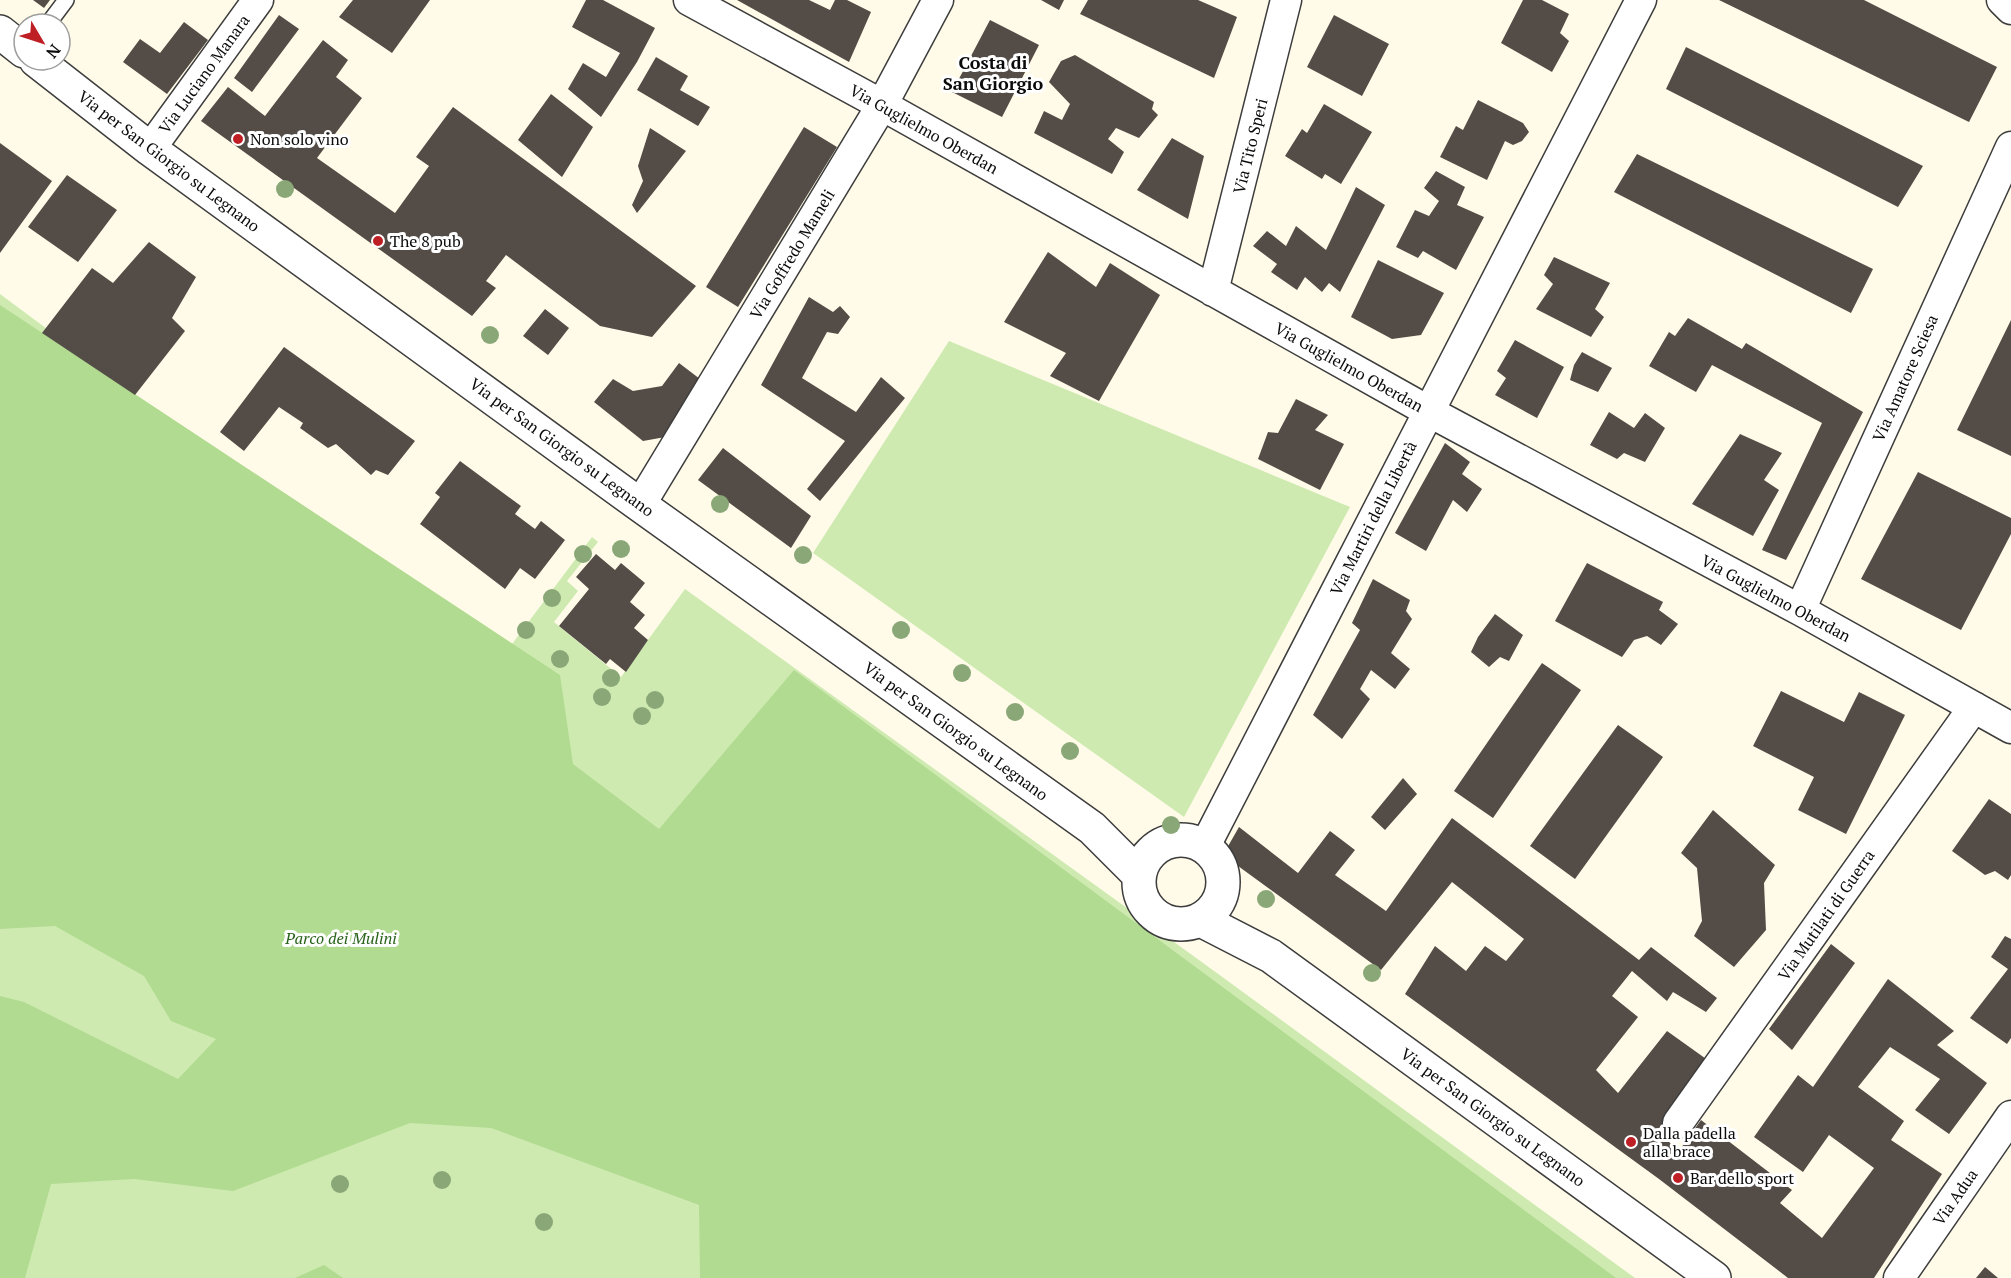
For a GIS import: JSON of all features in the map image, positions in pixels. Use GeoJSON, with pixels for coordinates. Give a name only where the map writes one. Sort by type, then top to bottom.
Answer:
{"type":"FeatureCollection","features":[{"type":"Feature","properties":{"kind":"street","name":"Via Luciano Manara"},"geometry":{"type":"LineString","coordinates":[[150,149],[258,0]]}},
{"type":"Feature","properties":{"kind":"street","name":"Via Guglielmo Oberdan"},"geometry":{"type":"LineString","coordinates":[[689,0],[882,105],[1428,411],[1800,610],[2011,728]]}},
{"type":"Feature","properties":{"kind":"street","name":"Via Goffredo Mameli"},"geometry":{"type":"LineString","coordinates":[[640,505],[882,105],[938,0]]}},
{"type":"Feature","properties":{"kind":"street","name":"Via Tito Speri"},"geometry":{"type":"LineString","coordinates":[[1213,291],[1286,0]]}},
{"type":"Feature","properties":{"kind":"street","name":"Via Martiri della Libertà"},"geometry":{"type":"LineString","coordinates":[[1205,846],[1641,0]]}},
{"type":"Feature","properties":{"kind":"street"},"geometry":{"type":"LineString","coordinates":[[2002,0],[2011,9]]}},
{"type":"Feature","properties":{"kind":"street"},"geometry":{"type":"LineString","coordinates":[[0,32],[12,42]]}},
{"type":"Feature","properties":{"kind":"street","name":"Via per San Giorgio su Legnano"},"geometry":{"type":"LineString","coordinates":[[51,72],[150,149],[640,505],[1092,828],[1145,862]]}},
{"type":"Feature","properties":{"kind":"street","name":"Via Amatore Sciesa"},"geometry":{"type":"LineString","coordinates":[[1800,610],[2011,147]]}},
{"type":"Feature","properties":{"kind":"street","name":"Via Mutilati di Guerra"},"geometry":{"type":"LineString","coordinates":[[1678,1123],[1974,707]]}},
{"type":"Feature","properties":{"kind":"street"},"geometry":{"type":"LineString","coordinates":[[1177,839],[1192,840],[1205,846],[1220,864],[1223,889],[1210,910],[1188,924],[1175,924],[1162,920],[1151,912],[1143,901],[1139,888],[1145,862],[1164,842],[1177,839]]}},
{"type":"Feature","properties":{"kind":"street","name":"Via per San Giorgio su Legnano"},"geometry":{"type":"LineString","coordinates":[[1210,910],[1714,1278]]}},
{"type":"Feature","properties":{"kind":"street","name":"Via Adua"},"geometry":{"type":"LineString","coordinates":[[1899,1278],[2011,1116]]}},
{"type":"Feature","properties":{"kind":"green space","name":"Parco dei Mulini"},"geometry":{"type":"Polygon","coordinates":[[[0,294],[136,395],[512,644],[592,537],[598,542],[567,581],[578,591],[554,622],[621,677],[685,589],[1635,1278],[0,1278],[0,294]]]}},
{"type":"Feature","properties":{"kind":"green space","name":"Parco dei Mulini"},"geometry":{"type":"Polygon","coordinates":[[[0,305],[560,675],[573,764],[659,829],[794,670],[1616,1278],[700,1278],[699,1205],[491,1128],[410,1123],[233,1191],[134,1179],[51,1184],[25,1278],[0,1278],[0,996],[24,1002],[178,1079],[216,1039],[171,1021],[144,976],[55,926],[0,929],[0,305]]]}},
{"type":"Feature","properties":{"kind":"green space"},"geometry":{"type":"Polygon","coordinates":[[[949,341],[1350,507],[1184,817],[813,553],[949,341]]]}},
{"type":"Feature","properties":{"kind":"green space"},"geometry":{"type":"Polygon","coordinates":[[[324,1265],[343,1278],[295,1278],[324,1265]]]}},
{"type":"Feature","properties":{"kind":"building"},"geometry":{"type":"Polygon","coordinates":[[[33,0],[50,0],[44,8],[33,0]]]}},
{"type":"Feature","properties":{"kind":"building"},"geometry":{"type":"Polygon","coordinates":[[[353,0],[430,0],[392,53],[339,17],[353,0]]]}},
{"type":"Feature","properties":{"kind":"building"},"geometry":{"type":"Polygon","coordinates":[[[586,0],[603,0],[655,28],[637,62],[601,117],[568,89],[583,63],[606,77],[620,53],[572,27],[586,0]]]}},
{"type":"Feature","properties":{"kind":"building"},"geometry":{"type":"Polygon","coordinates":[[[737,0],[809,0],[830,10],[835,0],[847,0],[871,12],[849,62],[737,0]]]}},
{"type":"Feature","properties":{"kind":"building"},"geometry":{"type":"Polygon","coordinates":[[[1041,0],[1064,0],[1059,10],[1041,0]]]}},
{"type":"Feature","properties":{"kind":"building"},"geometry":{"type":"Polygon","coordinates":[[[1088,0],[1198,0],[1237,17],[1214,78],[1080,14],[1088,0]]]}},
{"type":"Feature","properties":{"kind":"building"},"geometry":{"type":"Polygon","coordinates":[[[1523,0],[1542,0],[1569,14],[1560,33],[1569,41],[1552,72],[1501,43],[1523,0]]]}},
{"type":"Feature","properties":{"kind":"building"},"geometry":{"type":"Polygon","coordinates":[[[1719,0],[1864,0],[1997,67],[1969,122],[1719,0]]]}},
{"type":"Feature","properties":{"kind":"building"},"geometry":{"type":"Polygon","coordinates":[[[279,15],[299,29],[252,92],[234,78],[279,15]]]}},
{"type":"Feature","properties":{"kind":"building"},"geometry":{"type":"Polygon","coordinates":[[[1334,15],[1389,44],[1362,96],[1307,67],[1334,15]]]}},
{"type":"Feature","properties":{"kind":"building"},"geometry":{"type":"Polygon","coordinates":[[[990,20],[1039,45],[1002,117],[952,92],[990,20]]]}},
{"type":"Feature","properties":{"kind":"building"},"geometry":{"type":"Polygon","coordinates":[[[184,22],[208,40],[167,94],[123,62],[140,39],[160,53],[184,22]]]}},
{"type":"Feature","properties":{"kind":"building"},"geometry":{"type":"Polygon","coordinates":[[[323,40],[348,60],[336,77],[362,98],[317,158],[395,213],[429,166],[416,157],[453,107],[696,286],[652,337],[600,326],[506,255],[486,281],[496,288],[472,316],[201,121],[228,87],[265,116],[323,40]]]}},
{"type":"Feature","properties":{"kind":"building"},"geometry":{"type":"Polygon","coordinates":[[[1686,47],[1923,166],[1898,207],[1666,89],[1686,47]]]}},
{"type":"Feature","properties":{"kind":"building"},"geometry":{"type":"Polygon","coordinates":[[[1075,55],[1154,102],[1152,109],[1158,115],[1139,138],[1116,128],[1108,139],[1124,152],[1112,174],[1034,133],[1044,111],[1062,120],[1070,104],[1049,82],[1061,61],[1075,55]]]}},
{"type":"Feature","properties":{"kind":"building"},"geometry":{"type":"Polygon","coordinates":[[[656,57],[688,76],[680,90],[710,107],[698,126],[637,90],[656,57]]]}},
{"type":"Feature","properties":{"kind":"building"},"geometry":{"type":"Polygon","coordinates":[[[551,94],[593,127],[562,177],[518,140],[551,94]]]}},
{"type":"Feature","properties":{"kind":"building"},"geometry":{"type":"Polygon","coordinates":[[[1478,100],[1523,123],[1529,132],[1522,141],[1513,145],[1505,141],[1487,180],[1440,157],[1456,126],[1463,130],[1478,100]]]}},
{"type":"Feature","properties":{"kind":"building"},"geometry":{"type":"Polygon","coordinates":[[[1324,104],[1372,132],[1341,184],[1325,174],[1322,179],[1285,156],[1302,129],[1307,133],[1324,104]]]}},
{"type":"Feature","properties":{"kind":"building"},"geometry":{"type":"Polygon","coordinates":[[[804,127],[837,147],[738,307],[706,287],[804,127]]]}},
{"type":"Feature","properties":{"kind":"building"},"geometry":{"type":"Polygon","coordinates":[[[650,128],[686,151],[637,213],[632,205],[643,181],[638,166],[650,128]]]}},
{"type":"Feature","properties":{"kind":"building"},"geometry":{"type":"Polygon","coordinates":[[[1172,138],[1204,156],[1188,219],[1137,190],[1172,138]]]}},
{"type":"Feature","properties":{"kind":"building"},"geometry":{"type":"Polygon","coordinates":[[[0,143],[52,181],[0,253],[0,143]]]}},
{"type":"Feature","properties":{"kind":"building"},"geometry":{"type":"Polygon","coordinates":[[[1637,154],[1873,269],[1851,313],[1614,192],[1637,154]]]}},
{"type":"Feature","properties":{"kind":"building"},"geometry":{"type":"Polygon","coordinates":[[[1436,171],[1465,187],[1457,205],[1484,217],[1456,270],[1423,251],[1418,258],[1396,247],[1415,210],[1429,216],[1439,201],[1424,188],[1436,171]]]}},
{"type":"Feature","properties":{"kind":"building"},"geometry":{"type":"Polygon","coordinates":[[[67,175],[117,210],[78,262],[28,227],[67,175]]]}},
{"type":"Feature","properties":{"kind":"building"},"geometry":{"type":"Polygon","coordinates":[[[1356,187],[1385,205],[1340,292],[1329,283],[1322,292],[1305,277],[1297,290],[1271,272],[1277,264],[1253,246],[1267,231],[1286,246],[1296,226],[1326,250],[1356,187]]]}},
{"type":"Feature","properties":{"kind":"building"},"geometry":{"type":"Polygon","coordinates":[[[149,242],[196,277],[172,318],[185,331],[135,395],[42,333],[92,268],[113,283],[149,242]]]}},
{"type":"Feature","properties":{"kind":"building"},"geometry":{"type":"Polygon","coordinates":[[[1048,252],[1096,287],[1110,263],[1160,295],[1099,401],[1050,376],[1066,353],[1004,322],[1048,252]]]}},
{"type":"Feature","properties":{"kind":"building"},"geometry":{"type":"Polygon","coordinates":[[[1554,257],[1610,283],[1595,309],[1604,317],[1591,337],[1536,309],[1553,284],[1544,275],[1554,257]]]}},
{"type":"Feature","properties":{"kind":"building"},"geometry":{"type":"Polygon","coordinates":[[[1378,260],[1444,293],[1421,335],[1392,339],[1351,317],[1378,260]]]}},
{"type":"Feature","properties":{"kind":"building"},"geometry":{"type":"Polygon","coordinates":[[[809,297],[833,312],[840,306],[850,317],[838,334],[827,332],[802,378],[856,412],[881,377],[905,398],[820,501],[807,489],[845,441],[761,385],[809,297]]]}},
{"type":"Feature","properties":{"kind":"building"},"geometry":{"type":"Polygon","coordinates":[[[545,309],[569,328],[548,355],[523,336],[545,309]]]}},
{"type":"Feature","properties":{"kind":"building"},"geometry":{"type":"Polygon","coordinates":[[[1688,318],[1742,349],[1746,343],[1863,412],[1786,560],[1762,550],[1822,423],[1712,365],[1696,392],[1649,366],[1669,332],[1675,336],[1688,318]]]}},
{"type":"Feature","properties":{"kind":"building"},"geometry":{"type":"Polygon","coordinates":[[[2011,320],[2011,456],[1957,430],[2011,320]]]}},
{"type":"Feature","properties":{"kind":"building"},"geometry":{"type":"Polygon","coordinates":[[[1515,340],[1564,367],[1537,418],[1495,395],[1506,378],[1497,371],[1515,340]]]}},
{"type":"Feature","properties":{"kind":"building"},"geometry":{"type":"Polygon","coordinates":[[[284,347],[415,441],[388,475],[376,470],[371,475],[336,444],[328,448],[300,428],[303,423],[279,407],[244,451],[220,432],[284,347]]]}},
{"type":"Feature","properties":{"kind":"building"},"geometry":{"type":"Polygon","coordinates":[[[1582,352],[1612,368],[1598,392],[1570,380],[1574,365],[1582,352]]]}},
{"type":"Feature","properties":{"kind":"building"},"geometry":{"type":"Polygon","coordinates":[[[679,363],[700,379],[671,436],[643,441],[594,402],[613,379],[633,391],[662,386],[679,363]]]}},
{"type":"Feature","properties":{"kind":"building"},"geometry":{"type":"Polygon","coordinates":[[[1296,399],[1328,415],[1315,430],[1344,444],[1320,490],[1258,459],[1268,432],[1278,433],[1296,399]]]}},
{"type":"Feature","properties":{"kind":"building"},"geometry":{"type":"Polygon","coordinates":[[[1609,412],[1634,428],[1645,413],[1665,428],[1645,462],[1624,453],[1617,459],[1590,445],[1609,412]]]}},
{"type":"Feature","properties":{"kind":"building"},"geometry":{"type":"Polygon","coordinates":[[[1740,434],[1782,453],[1764,480],[1779,490],[1753,536],[1692,504],[1740,434]]]}},
{"type":"Feature","properties":{"kind":"building"},"geometry":{"type":"Polygon","coordinates":[[[1445,443],[1470,462],[1462,474],[1482,489],[1467,512],[1453,500],[1426,551],[1395,533],[1445,443]]]}},
{"type":"Feature","properties":{"kind":"building"},"geometry":{"type":"Polygon","coordinates":[[[723,448],[811,516],[791,548],[698,480],[723,448]]]}},
{"type":"Feature","properties":{"kind":"building"},"geometry":{"type":"Polygon","coordinates":[[[460,461],[521,506],[515,514],[535,529],[541,521],[565,540],[535,579],[520,568],[505,589],[420,524],[440,497],[435,493],[460,461]]]}},
{"type":"Feature","properties":{"kind":"building"},"geometry":{"type":"Polygon","coordinates":[[[1918,472],[2011,518],[2011,534],[1961,630],[1861,579],[1918,472]]]}},
{"type":"Feature","properties":{"kind":"building"},"geometry":{"type":"Polygon","coordinates":[[[596,554],[615,570],[621,563],[645,583],[630,602],[645,615],[634,628],[648,640],[626,672],[610,659],[606,664],[559,626],[589,589],[576,577],[596,554]]]}},
{"type":"Feature","properties":{"kind":"building"},"geometry":{"type":"Polygon","coordinates":[[[1587,563],[1663,602],[1659,610],[1678,624],[1661,645],[1647,636],[1634,640],[1622,657],[1555,621],[1587,563]]]}},
{"type":"Feature","properties":{"kind":"building"},"geometry":{"type":"Polygon","coordinates":[[[1373,579],[1410,600],[1406,611],[1412,619],[1391,653],[1410,669],[1395,689],[1371,670],[1360,689],[1370,699],[1342,739],[1313,715],[1360,630],[1352,623],[1373,579]]]}},
{"type":"Feature","properties":{"kind":"building"},"geometry":{"type":"Polygon","coordinates":[[[1495,614],[1523,635],[1509,661],[1500,657],[1489,667],[1471,652],[1478,637],[1495,614]]]}},
{"type":"Feature","properties":{"kind":"building"},"geometry":{"type":"Polygon","coordinates":[[[1542,663],[1581,690],[1493,818],[1454,791],[1542,663]]]}},
{"type":"Feature","properties":{"kind":"building"},"geometry":{"type":"Polygon","coordinates":[[[1781,691],[1844,722],[1859,692],[1905,715],[1846,834],[1798,810],[1814,777],[1753,746],[1781,691]]]}},
{"type":"Feature","properties":{"kind":"building"},"geometry":{"type":"Polygon","coordinates":[[[1618,725],[1663,757],[1575,879],[1530,846],[1618,725]]]}},
{"type":"Feature","properties":{"kind":"building"},"geometry":{"type":"Polygon","coordinates":[[[1403,778],[1417,794],[1385,830],[1371,817],[1403,778]]]}},
{"type":"Feature","properties":{"kind":"building"},"geometry":{"type":"Polygon","coordinates":[[[1989,799],[2011,814],[2011,875],[2008,880],[1995,871],[1985,875],[1952,851],[1989,799]]]}},
{"type":"Feature","properties":{"kind":"building"},"geometry":{"type":"Polygon","coordinates":[[[1713,810],[1775,865],[1764,883],[1766,930],[1734,967],[1694,936],[1702,921],[1697,868],[1681,853],[1713,810]]]}},
{"type":"Feature","properties":{"kind":"building"},"geometry":{"type":"Polygon","coordinates":[[[1452,818],[1639,960],[1651,947],[1717,998],[1706,1012],[1673,992],[1667,1001],[1632,971],[1612,996],[1638,1017],[1596,1070],[1618,1093],[1667,1031],[1709,1061],[1657,1131],[1679,1151],[1701,1120],[1792,1190],[1780,1203],[1822,1238],[1874,1168],[1829,1135],[1803,1172],[1754,1137],[1798,1075],[1813,1087],[1888,979],[1954,1031],[1937,1045],[1987,1083],[1949,1134],[1915,1110],[1940,1079],[1890,1047],[1858,1087],[1904,1121],[1891,1140],[1942,1174],[1874,1278],[1788,1278],[1659,1179],[1405,994],[1435,946],[1466,971],[1485,946],[1506,961],[1524,939],[1452,882],[1381,970],[1223,855],[1239,827],[1298,873],[1330,831],[1355,850],[1335,875],[1386,911],[1452,818]]]}},
{"type":"Feature","properties":{"kind":"building"},"geometry":{"type":"Polygon","coordinates":[[[2005,936],[2011,939],[2011,1038],[2007,1044],[1970,1018],[2008,969],[1991,957],[2005,936]]]}},
{"type":"Feature","properties":{"kind":"building"},"geometry":{"type":"Polygon","coordinates":[[[1831,944],[1855,963],[1792,1050],[1769,1029],[1831,944]]]}},
{"type":"Feature","properties":{"kind":"building"},"geometry":{"type":"Polygon","coordinates":[[[1985,1267],[1998,1278],[1976,1278],[1985,1267]]]}},
{"type":"Feature","properties":{"kind":"place","name":"Non solo vino"},"geometry":{"type":"Point","coordinates":[238,139]}},
{"type":"Feature","properties":{"kind":"place","name":"The 8 pub"},"geometry":{"type":"Point","coordinates":[378,241]}},
{"type":"Feature","properties":{"kind":"place","name":"Dalla padella alla brace"},"geometry":{"type":"Point","coordinates":[1631,1142]}},
{"type":"Feature","properties":{"kind":"place","name":"Bar dello sport"},"geometry":{"type":"Point","coordinates":[1678,1178]}},
{"type":"Feature","properties":{"kind":"district","name":"Costa di San Giorgio"},"geometry":{"type":"Point","coordinates":[993,73]}}]}
